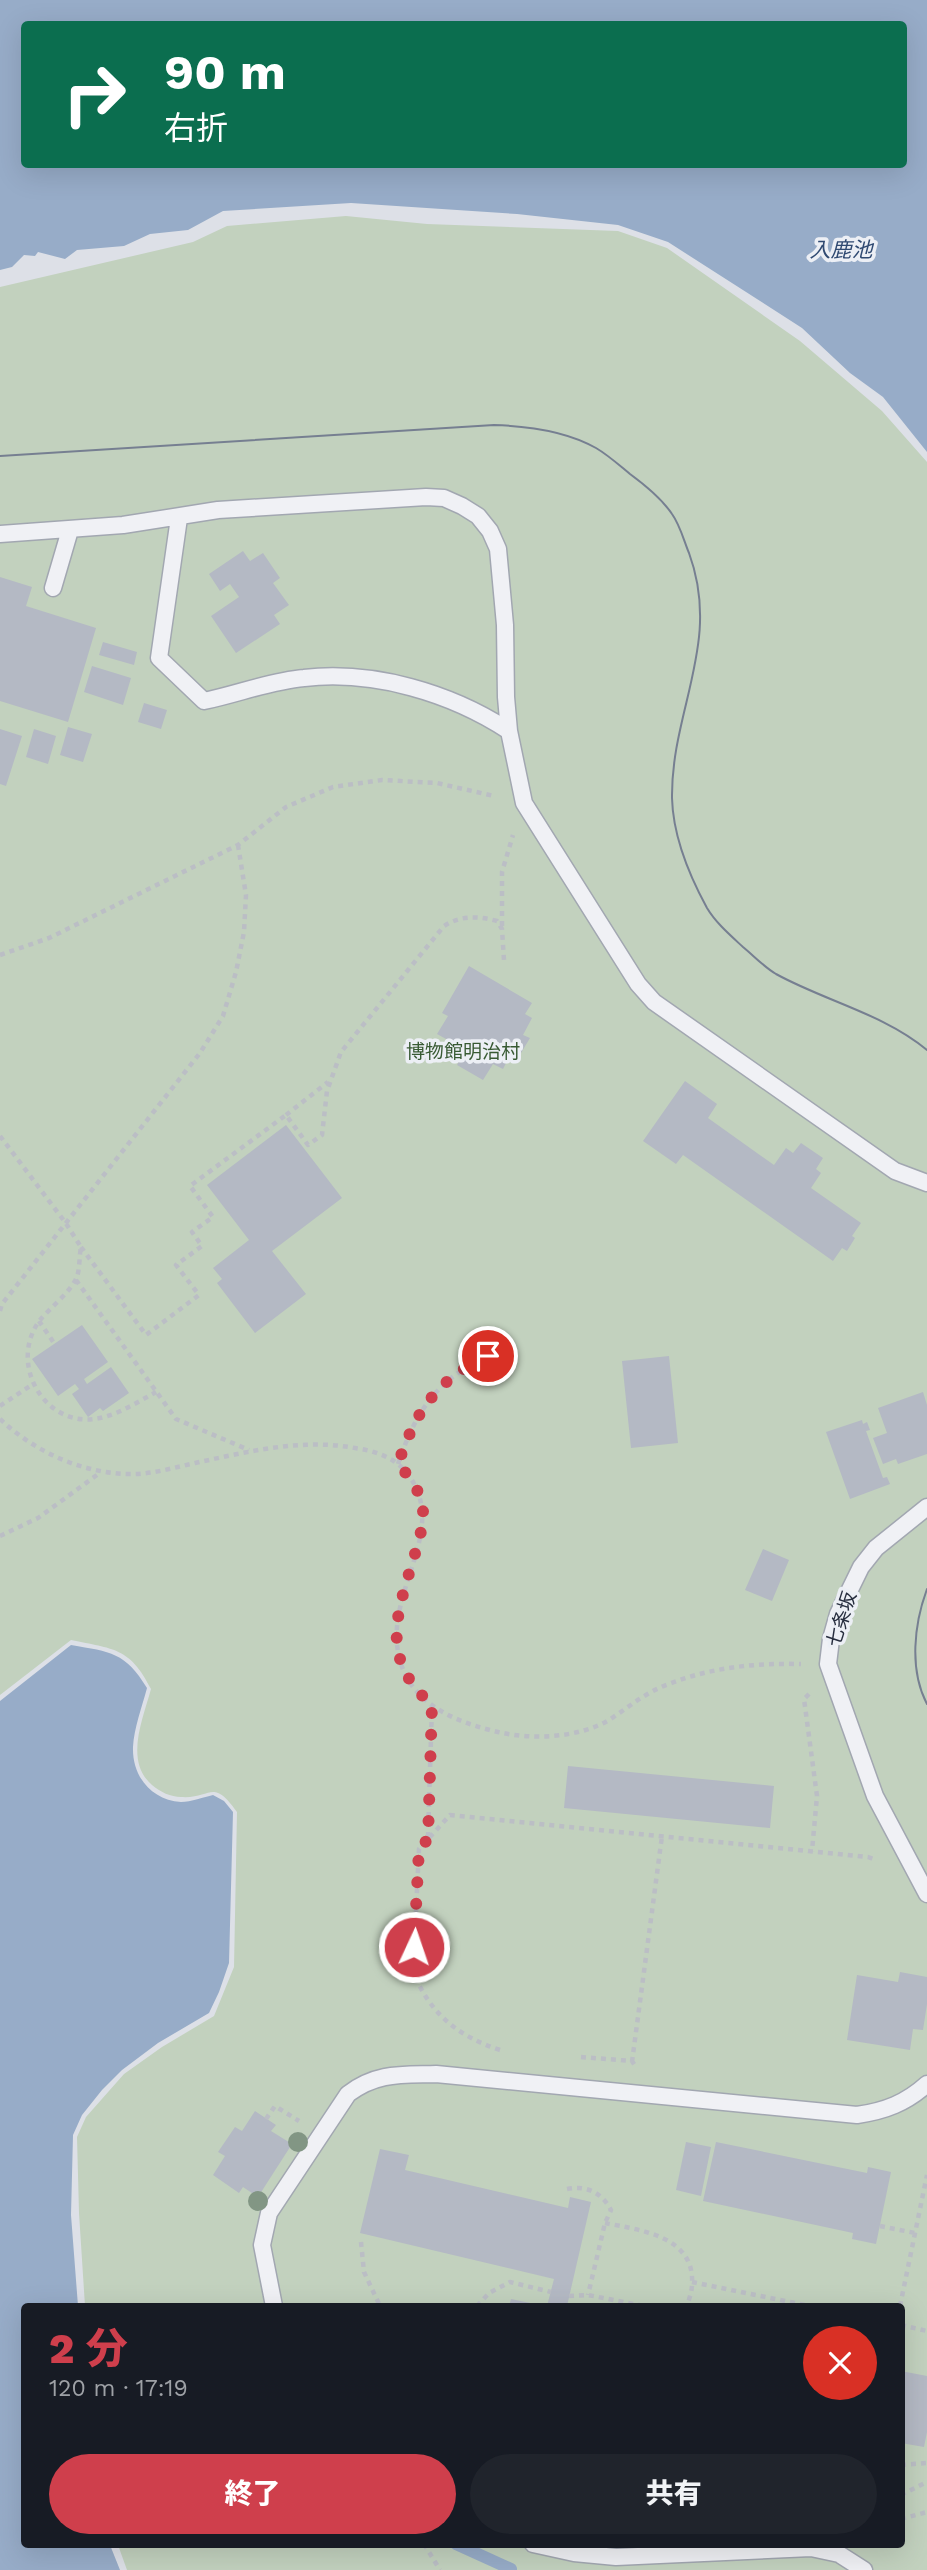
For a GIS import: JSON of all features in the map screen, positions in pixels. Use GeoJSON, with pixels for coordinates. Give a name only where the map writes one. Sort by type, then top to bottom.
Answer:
{"type":"FeatureCollection","features":[{"type":"Feature","properties":{"kind":"lane"},"geometry":{"type":"LineString","coordinates":[[0,534],[70,530],[179,518],[218,510],[426,496],[444,498],[478,516],[490,531],[498,549],[503,590],[509,731],[524,803],[631,974],[645,993],[895,1171],[927,1183]]}},
{"type":"Feature","properties":{"kind":"lane"},"geometry":{"type":"LineString","coordinates":[[179,518],[159,658],[204,701],[272,683],[336,676],[387,683],[453,701],[484,715],[509,731]]}},
{"type":"Feature","properties":{"kind":"lane"},"geometry":{"type":"LineString","coordinates":[[53,588],[70,530]]}},
{"type":"Feature","properties":{"kind":"lane","name":"七条坂"},"geometry":{"type":"LineString","coordinates":[[923,1886],[875,1796],[828,1664],[838,1614],[861,1567],[876,1548],[927,1507]]}},
{"type":"Feature","properties":{"kind":"lane"},"geometry":{"type":"LineString","coordinates":[[273,2303],[262,2245],[269,2213],[348,2094],[363,2082],[381,2076],[436,2074],[857,2115],[895,2107],[927,2084]]}},
{"type":"Feature","properties":{"kind":"lane"},"geometry":{"type":"LineString","coordinates":[[551,2548],[616,2557],[811,2548],[839,2554],[864,2570]]}},
{"type":"Feature","properties":{"kind":"path"},"geometry":{"type":"LineString","coordinates":[[0,955],[49,938],[239,845],[286,807],[333,787],[382,780],[437,783],[524,803],[502,872],[504,960]]}},
{"type":"Feature","properties":{"kind":"path"},"geometry":{"type":"LineString","coordinates":[[0,1311],[2,1304],[65,1222],[201,1054],[223,1016],[244,932],[246,895],[239,845]]}},
{"type":"Feature","properties":{"kind":"path"},"geometry":{"type":"LineString","coordinates":[[286,1115],[308,1145],[322,1135],[329,1081],[341,1052],[444,926],[454,919],[481,917],[497,921],[502,929]]}},
{"type":"Feature","properties":{"kind":"path"},"geometry":{"type":"LineString","coordinates":[[0,1136],[146,1335],[199,1295],[176,1265],[202,1246],[192,1232],[213,1217],[190,1186],[329,1081]]}},
{"type":"Feature","properties":{"kind":"path"},"geometry":{"type":"LineString","coordinates":[[81,1248],[76,1280],[39,1321],[29,1348],[29,1372],[33,1384],[58,1411],[82,1419],[106,1418],[156,1392]]}},
{"type":"Feature","properties":{"kind":"path"},"geometry":{"type":"LineString","coordinates":[[76,1280],[176,1419],[251,1451]]}},
{"type":"Feature","properties":{"kind":"path"},"geometry":{"type":"LineString","coordinates":[[39,1321],[54,1343]]}},
{"type":"Feature","properties":{"kind":"path"},"geometry":{"type":"LineString","coordinates":[[398,1464],[409,1434],[427,1401],[454,1374],[488,1356]]}},
{"type":"Feature","properties":{"kind":"path"},"geometry":{"type":"LineString","coordinates":[[0,1406],[33,1384]]}},
{"type":"Feature","properties":{"kind":"path"},"geometry":{"type":"LineString","coordinates":[[0,1419],[39,1448],[59,1459],[102,1471],[150,1473],[251,1451],[324,1444],[369,1450],[398,1464],[418,1490],[423,1519],[396,1619],[397,1651],[408,1679],[417,1692],[432,1705],[463,1721],[500,1732],[554,1735],[576,1733],[593,1727],[668,1684],[719,1669],[752,1664],[828,1664]]}},
{"type":"Feature","properties":{"kind":"path"},"geometry":{"type":"LineString","coordinates":[[0,1536],[38,1518],[102,1471]]}},
{"type":"Feature","properties":{"kind":"path"},"geometry":{"type":"LineString","coordinates":[[812,1691],[804,1699],[817,1796],[812,1851]]}},
{"type":"Feature","properties":{"kind":"path"},"geometry":{"type":"LineString","coordinates":[[428,1839],[432,1705]]}},
{"type":"Feature","properties":{"kind":"path"},"geometry":{"type":"LineString","coordinates":[[509,2051],[480,2043],[446,2022],[421,1990],[413,1972],[419,1849],[450,1815],[868,1857],[923,1886]]}},
{"type":"Feature","properties":{"kind":"path"},"geometry":{"type":"LineString","coordinates":[[609,2089],[632,2061],[662,1836]]}},
{"type":"Feature","properties":{"kind":"path"},"geometry":{"type":"LineString","coordinates":[[569,2056],[632,2061]]}},
{"type":"Feature","properties":{"kind":"path"},"geometry":{"type":"LineString","coordinates":[[266,2119],[275,2106],[320,2135]]}},
{"type":"Feature","properties":{"kind":"path"},"geometry":{"type":"LineString","coordinates":[[901,2303],[927,2175]]}},
{"type":"Feature","properties":{"kind":"path"},"geometry":{"type":"LineString","coordinates":[[567,2189],[590,2189],[603,2197],[611,2210],[605,2223],[588,2295]]}},
{"type":"Feature","properties":{"kind":"path"},"geometry":{"type":"LineString","coordinates":[[605,2223],[649,2233],[675,2244],[685,2254],[692,2282],[688,2303]]}},
{"type":"Feature","properties":{"kind":"path"},"geometry":{"type":"LineString","coordinates":[[880,2225],[915,2233]]}},
{"type":"Feature","properties":{"kind":"path"},"geometry":{"type":"LineString","coordinates":[[361,2242],[364,2272],[379,2303]]}},
{"type":"Feature","properties":{"kind":"path"},"geometry":{"type":"LineString","coordinates":[[480,2303],[489,2293],[510,2282],[551,2292]]}},
{"type":"Feature","properties":{"kind":"path"},"geometry":{"type":"LineString","coordinates":[[692,2282],[786,2303]]}},
{"type":"Feature","properties":{"kind":"path"},"geometry":{"type":"LineString","coordinates":[[569,2296],[588,2295],[628,2303]]}},
{"type":"Feature","properties":{"kind":"path"},"geometry":{"type":"LineString","coordinates":[[905,2326],[927,2331]]}},
{"type":"Feature","properties":{"kind":"path"},"geometry":{"type":"LineString","coordinates":[[905,2465],[927,2463]]}},
{"type":"Feature","properties":{"kind":"path"},"geometry":{"type":"LineString","coordinates":[[905,2493],[927,2482]]}},
{"type":"Feature","properties":{"kind":"path"},"geometry":{"type":"LineString","coordinates":[[905,2518],[927,2512]]}},
{"type":"Feature","properties":{"kind":"path"},"geometry":{"type":"LineString","coordinates":[[426,2548],[440,2570]]}},
{"type":"Feature","properties":{"kind":"green space","name":"博物館明治村"},"geometry":{"type":"Polygon","coordinates":[[[346,216],[427,224],[618,231],[667,248],[800,341],[882,411],[927,462],[927,2570],[127,2570],[119,2548],[905,2548],[905,2303],[85,2303],[77,2137],[86,2117],[124,2074],[162,2047],[214,2016],[234,1967],[237,1812],[229,1801],[216,1792],[191,1797],[173,1796],[155,1788],[144,1775],[137,1752],[138,1739],[151,1689],[136,1665],[119,1652],[71,1640],[0,1695],[0,287],[193,242],[227,226],[346,216]]]}},
{"type":"Feature","properties":{"kind":"water","name":"入鹿池"},"geometry":{"type":"Polygon","coordinates":[[[0,0],[927,0],[927,452],[883,397],[850,373],[802,328],[668,242],[618,225],[517,214],[351,203],[223,211],[188,230],[150,234],[124,246],[77,250],[65,259],[38,252],[35,256],[24,255],[12,267],[0,270],[0,0]]]}},
{"type":"Feature","properties":{"kind":"water"},"geometry":{"type":"Polygon","coordinates":[[[71,1645],[116,1656],[131,1667],[147,1688],[133,1747],[136,1768],[145,1785],[161,1797],[181,1802],[213,1795],[224,1801],[233,1812],[229,1963],[219,1992],[209,2013],[158,2043],[122,2070],[82,2115],[73,2135],[71,2215],[78,2303],[21,2303],[21,2548],[111,2548],[120,2570],[0,2570],[0,1701],[71,1645]]]}},
{"type":"Feature","properties":{"kind":"building"},"geometry":{"type":"Polygon","coordinates":[[[243,551],[250,561],[263,553],[280,578],[273,583],[289,605],[274,615],[280,624],[236,653],[211,616],[239,597],[230,584],[220,591],[209,574],[243,551]]]}},
{"type":"Feature","properties":{"kind":"building"},"geometry":{"type":"Polygon","coordinates":[[[0,577],[32,587],[26,606],[96,628],[68,722],[0,701],[0,577]]]}},
{"type":"Feature","properties":{"kind":"building"},"geometry":{"type":"Polygon","coordinates":[[[103,642],[137,652],[134,665],[99,655],[103,642]]]}},
{"type":"Feature","properties":{"kind":"building"},"geometry":{"type":"Polygon","coordinates":[[[92,666],[131,678],[123,705],[84,692],[92,666]]]}},
{"type":"Feature","properties":{"kind":"building"},"geometry":{"type":"Polygon","coordinates":[[[144,703],[167,710],[161,729],[138,722],[144,703]]]}},
{"type":"Feature","properties":{"kind":"building"},"geometry":{"type":"Polygon","coordinates":[[[68,727],[92,734],[83,762],[60,755],[68,727]]]}},
{"type":"Feature","properties":{"kind":"building"},"geometry":{"type":"Polygon","coordinates":[[[0,729],[22,736],[6,786],[0,784],[0,729]]]}},
{"type":"Feature","properties":{"kind":"building"},"geometry":{"type":"Polygon","coordinates":[[[34,729],[56,736],[48,764],[26,757],[34,729]]]}},
{"type":"Feature","properties":{"kind":"building"},"geometry":{"type":"Polygon","coordinates":[[[469,966],[532,1003],[525,1014],[532,1018],[523,1035],[530,1038],[515,1063],[508,1059],[503,1069],[493,1064],[483,1080],[457,1065],[466,1050],[437,1034],[448,1016],[442,1013],[469,966]]]}},
{"type":"Feature","properties":{"kind":"building"},"geometry":{"type":"Polygon","coordinates":[[[685,1081],[717,1104],[708,1118],[774,1165],[786,1148],[793,1153],[801,1143],[823,1158],[816,1169],[821,1173],[811,1188],[861,1223],[852,1236],[855,1238],[847,1251],[842,1248],[833,1261],[683,1155],[676,1164],[643,1141],[685,1081]]]}},
{"type":"Feature","properties":{"kind":"building"},"geometry":{"type":"Polygon","coordinates":[[[286,1125],[342,1198],[272,1251],[306,1294],[255,1333],[217,1283],[222,1279],[213,1268],[249,1240],[207,1185],[286,1125]]]}},
{"type":"Feature","properties":{"kind":"building"},"geometry":{"type":"Polygon","coordinates":[[[82,1325],[108,1362],[84,1379],[87,1384],[111,1367],[129,1393],[103,1411],[100,1408],[88,1417],[72,1394],[79,1389],[75,1384],[58,1396],[32,1359],[82,1325]]]}},
{"type":"Feature","properties":{"kind":"building"},"geometry":{"type":"Polygon","coordinates":[[[669,1356],[678,1443],[631,1448],[622,1361],[669,1356]]]}},
{"type":"Feature","properties":{"kind":"building"},"geometry":{"type":"Polygon","coordinates":[[[923,1392],[927,1405],[927,1454],[898,1464],[896,1459],[883,1464],[873,1438],[887,1433],[878,1408],[923,1392]]]}},
{"type":"Feature","properties":{"kind":"building"},"geometry":{"type":"Polygon","coordinates":[[[862,1420],[863,1424],[867,1422],[870,1430],[866,1431],[883,1478],[887,1477],[890,1484],[850,1499],[826,1432],[862,1420]]]}},
{"type":"Feature","properties":{"kind":"building"},"geometry":{"type":"Polygon","coordinates":[[[763,1549],[789,1560],[772,1601],[745,1590],[763,1549]]]}},
{"type":"Feature","properties":{"kind":"building"},"geometry":{"type":"Polygon","coordinates":[[[568,1766],[774,1786],[770,1828],[564,1808],[568,1766]]]}},
{"type":"Feature","properties":{"kind":"building"},"geometry":{"type":"Polygon","coordinates":[[[900,1972],[927,1977],[923,2030],[913,2029],[910,2050],[847,2040],[857,1975],[898,1982],[900,1972]]]}},
{"type":"Feature","properties":{"kind":"building"},"geometry":{"type":"Polygon","coordinates":[[[255,2111],[276,2125],[271,2131],[292,2144],[258,2197],[243,2187],[239,2193],[213,2175],[225,2156],[218,2152],[235,2127],[242,2131],[255,2111]]]}},
{"type":"Feature","properties":{"kind":"building"},"geometry":{"type":"Polygon","coordinates":[[[686,2142],[711,2147],[701,2196],[676,2190],[686,2142]]]}},
{"type":"Feature","properties":{"kind":"building"},"geometry":{"type":"Polygon","coordinates":[[[716,2142],[867,2173],[868,2167],[891,2172],[876,2244],[852,2239],[853,2233],[703,2201],[716,2142]]]}},
{"type":"Feature","properties":{"kind":"building"},"geometry":{"type":"Polygon","coordinates":[[[380,2149],[409,2155],[405,2170],[568,2208],[570,2197],[591,2202],[568,2303],[548,2303],[554,2279],[360,2233],[380,2149]]]}},
{"type":"Feature","properties":{"kind":"building"},"geometry":{"type":"Polygon","coordinates":[[[511,2299],[530,2303],[510,2303],[511,2299]]]}},
{"type":"Feature","properties":{"kind":"building"},"geometry":{"type":"Polygon","coordinates":[[[905,2372],[927,2376],[927,2432],[924,2447],[905,2444],[905,2372]]]}},
{"type":"Feature","properties":{"kind":"waterway"},"geometry":{"type":"LineString","coordinates":[[465,2548],[511,2569]]}},
{"type":"Feature","properties":{"kind":"tram line"},"geometry":{"type":"LineString","coordinates":[[0,456],[494,425],[533,428],[559,434],[584,442],[600,451],[653,492],[672,514],[680,528],[698,586],[698,647],[679,735],[672,798],[675,827],[683,855],[707,908],[728,933],[772,971],[795,984],[873,1017],[927,1050]]}},
{"type":"Feature","properties":{"kind":"tram line"},"geometry":{"type":"LineString","coordinates":[[927,1589],[919,1617],[915,1647],[918,1677],[927,1704]]}},
{"type":"Feature","properties":{"kind":"route"},"geometry":{"type":"LineString","coordinates":[[414,1947],[419,1849],[428,1839],[432,1705],[417,1692],[408,1679],[397,1651],[396,1619],[423,1519],[418,1490],[398,1464],[417,1416],[427,1401],[454,1374],[488,1356]]}}]}
